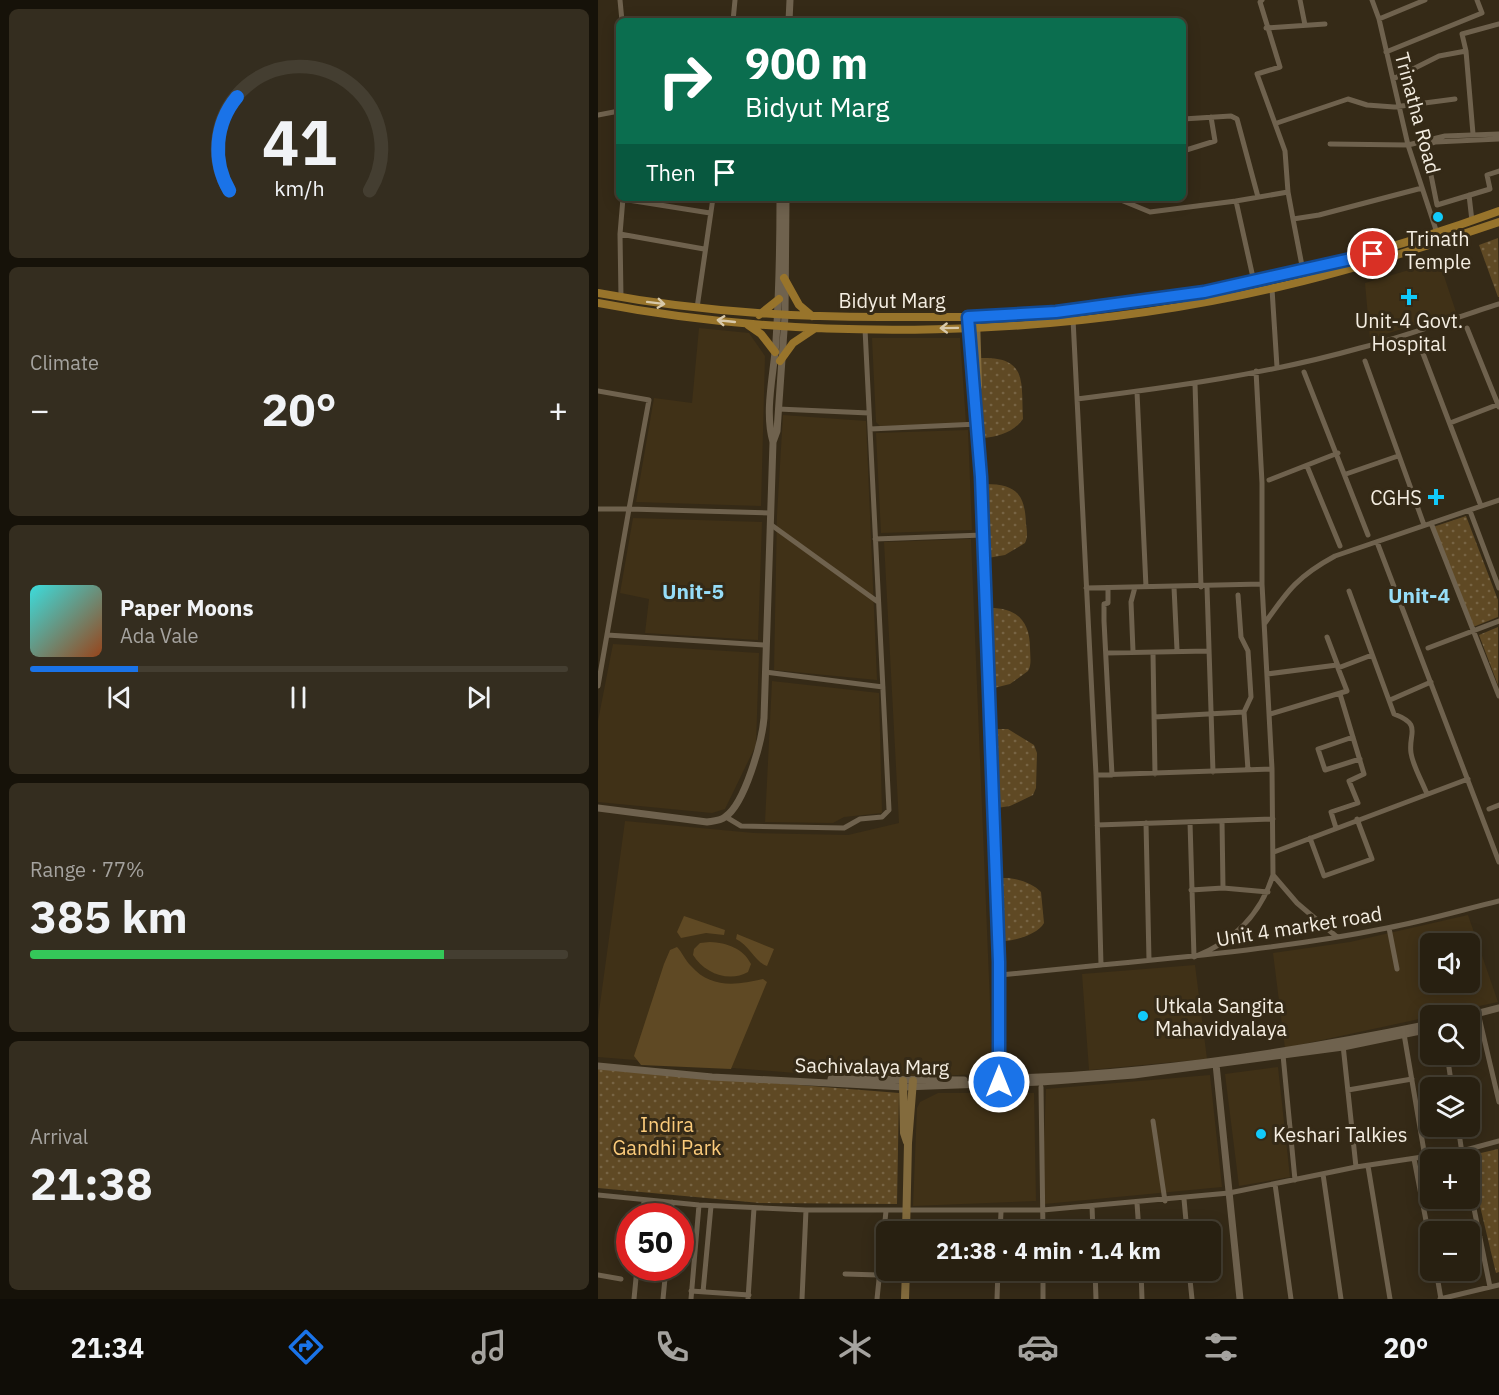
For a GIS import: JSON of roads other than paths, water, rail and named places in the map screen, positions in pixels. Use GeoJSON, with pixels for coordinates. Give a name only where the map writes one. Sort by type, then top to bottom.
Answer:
{"type":"FeatureCollection","features":[{"type":"Feature","properties":{"kind":"main road","name":"Bidyut Marg"},"geometry":{"type":"LineString","coordinates":[[598,293],[758,315],[972,317],[1056,312],[1254,282],[1352,260],[1498,211]]}},
{"type":"Feature","properties":{"kind":"main road","name":"Bidyut Marg"},"geometry":{"type":"LineString","coordinates":[[598,303],[662,314],[780,326],[973,328],[1073,319],[1146,311],[1272,289],[1360,267],[1498,222]]}},
{"type":"Feature","properties":{"kind":"main road"},"geometry":{"type":"LineString","coordinates":[[784,278],[799,305],[814,317]]}},
{"type":"Feature","properties":{"kind":"main road"},"geometry":{"type":"LineString","coordinates":[[758,315],[779,299]]}},
{"type":"Feature","properties":{"kind":"main road"},"geometry":{"type":"LineString","coordinates":[[1145,300],[1146,311]]}},
{"type":"Feature","properties":{"kind":"main road"},"geometry":{"type":"LineString","coordinates":[[972,317],[978,386],[975,394],[983,535],[1000,975],[999,1080]]}},
{"type":"Feature","properties":{"kind":"main road"},"geometry":{"type":"LineString","coordinates":[[746,324],[761,334],[775,352]]}},
{"type":"Feature","properties":{"kind":"main road"},"geometry":{"type":"LineString","coordinates":[[780,361],[793,343],[817,327]]}},
{"type":"Feature","properties":{"kind":"main road"},"geometry":{"type":"LineString","coordinates":[[999,1053],[1018,1077]]}},
{"type":"Feature","properties":{"kind":"main road"},"geometry":{"type":"LineString","coordinates":[[983,1079],[992,1071],[999,1053]]}},
{"type":"Feature","properties":{"kind":"main road"},"geometry":{"type":"LineString","coordinates":[[903,1084],[904,1133],[908,1143]]}},
{"type":"Feature","properties":{"kind":"main road"},"geometry":{"type":"LineString","coordinates":[[907,1221],[908,1143],[914,1084]]}},
{"type":"Feature","properties":{"kind":"main road"},"geometry":{"type":"LineString","coordinates":[[905,1299],[906,1281]]}},
{"type":"Feature","properties":{"kind":"street"},"geometry":{"type":"LineString","coordinates":[[620,0],[622,18]]}},
{"type":"Feature","properties":{"kind":"street"},"geometry":{"type":"LineString","coordinates":[[733,18],[736,0]]}},
{"type":"Feature","properties":{"kind":"street"},"geometry":{"type":"LineString","coordinates":[[787,18],[788,0]]}},
{"type":"Feature","properties":{"kind":"street"},"geometry":{"type":"LineString","coordinates":[[1262,0],[1260,3],[1266,28],[1280,67],[1257,74],[1277,123],[1287,160],[1288,192],[1303,271]]}},
{"type":"Feature","properties":{"kind":"street"},"geometry":{"type":"LineString","coordinates":[[1300,0],[1305,25]]}},
{"type":"Feature","properties":{"kind":"street","name":"Trinatha Road"},"geometry":{"type":"LineString","coordinates":[[1372,0],[1379,20],[1408,145],[1437,233]]}},
{"type":"Feature","properties":{"kind":"street"},"geometry":{"type":"LineString","coordinates":[[1379,20],[1425,0]]}},
{"type":"Feature","properties":{"kind":"street"},"geometry":{"type":"LineString","coordinates":[[1386,52],[1482,13],[1477,0]]}},
{"type":"Feature","properties":{"kind":"street"},"geometry":{"type":"LineString","coordinates":[[1266,28],[1325,24]]}},
{"type":"Feature","properties":{"kind":"street"},"geometry":{"type":"LineString","coordinates":[[1473,134],[1466,51],[1462,34],[1498,24]]}},
{"type":"Feature","properties":{"kind":"street"},"geometry":{"type":"LineString","coordinates":[[1393,79],[1439,56],[1466,51]]}},
{"type":"Feature","properties":{"kind":"street"},"geometry":{"type":"LineString","coordinates":[[1277,123],[1348,99],[1367,105],[1399,107],[1455,99]]}},
{"type":"Feature","properties":{"kind":"street"},"geometry":{"type":"LineString","coordinates":[[598,115],[616,112]]}},
{"type":"Feature","properties":{"kind":"street"},"geometry":{"type":"LineString","coordinates":[[1186,119],[1231,116],[1237,119],[1258,197]]}},
{"type":"Feature","properties":{"kind":"street"},"geometry":{"type":"LineString","coordinates":[[1186,150],[1215,141],[1212,117]]}},
{"type":"Feature","properties":{"kind":"street"},"geometry":{"type":"LineString","coordinates":[[1330,144],[1408,145],[1446,136],[1498,134]]}},
{"type":"Feature","properties":{"kind":"street"},"geometry":{"type":"LineString","coordinates":[[1498,139],[1435,142],[1425,145],[1437,205],[1490,189],[1487,175],[1498,171]]}},
{"type":"Feature","properties":{"kind":"street"},"geometry":{"type":"LineString","coordinates":[[1293,219],[1319,215],[1422,188]]}},
{"type":"Feature","properties":{"kind":"street"},"geometry":{"type":"LineString","coordinates":[[1123,201],[1150,212],[1288,192]]}},
{"type":"Feature","properties":{"kind":"street"},"geometry":{"type":"LineString","coordinates":[[1469,195],[1472,221]]}},
{"type":"Feature","properties":{"kind":"street"},"geometry":{"type":"LineString","coordinates":[[621,297],[620,234],[623,201]]}},
{"type":"Feature","properties":{"kind":"street"},"geometry":{"type":"LineString","coordinates":[[635,201],[710,213]]}},
{"type":"Feature","properties":{"kind":"street"},"geometry":{"type":"LineString","coordinates":[[697,308],[712,201]]}},
{"type":"Feature","properties":{"kind":"street"},"geometry":{"type":"LineString","coordinates":[[780,201],[779,299],[781,315]]}},
{"type":"Feature","properties":{"kind":"street"},"geometry":{"type":"LineString","coordinates":[[775,409],[780,361],[786,201]]}},
{"type":"Feature","properties":{"kind":"street"},"geometry":{"type":"LineString","coordinates":[[1236,201],[1254,282]]}},
{"type":"Feature","properties":{"kind":"street"},"geometry":{"type":"LineString","coordinates":[[620,234],[704,249]]}},
{"type":"Feature","properties":{"kind":"street"},"geometry":{"type":"LineString","coordinates":[[1272,289],[1277,367]]}},
{"type":"Feature","properties":{"kind":"street"},"geometry":{"type":"LineString","coordinates":[[1078,399],[1195,383],[1277,367],[1360,348],[1498,304]]}},
{"type":"Feature","properties":{"kind":"street"},"geometry":{"type":"LineString","coordinates":[[1073,319],[1096,775],[1101,965]]}},
{"type":"Feature","properties":{"kind":"street"},"geometry":{"type":"LineString","coordinates":[[598,808],[707,822],[726,817],[743,789],[760,747],[765,672],[773,442],[777,431],[775,352],[780,326]]}},
{"type":"Feature","properties":{"kind":"street"},"geometry":{"type":"LineString","coordinates":[[726,817],[741,826],[844,828],[860,819],[882,817],[889,810],[865,328]]}},
{"type":"Feature","properties":{"kind":"street"},"geometry":{"type":"LineString","coordinates":[[1450,423],[1498,405],[1467,328]]}},
{"type":"Feature","properties":{"kind":"street"},"geometry":{"type":"LineString","coordinates":[[1419,343],[1481,506]]}},
{"type":"Feature","properties":{"kind":"street"},"geometry":{"type":"LineString","coordinates":[[1365,361],[1424,525]]}},
{"type":"Feature","properties":{"kind":"street"},"geometry":{"type":"LineString","coordinates":[[1189,822],[1194,957],[1228,942],[1250,919],[1268,891],[1273,875],[1272,769],[1262,584],[1262,483],[1256,370]]}},
{"type":"Feature","properties":{"kind":"street"},"geometry":{"type":"LineString","coordinates":[[1304,372],[1338,453],[1368,535]]}},
{"type":"Feature","properties":{"kind":"street"},"geometry":{"type":"LineString","coordinates":[[1195,383],[1204,587],[1213,714],[1213,772]]}},
{"type":"Feature","properties":{"kind":"street"},"geometry":{"type":"LineString","coordinates":[[598,392],[649,400],[607,635],[600,662],[598,686]]}},
{"type":"Feature","properties":{"kind":"street"},"geometry":{"type":"LineString","coordinates":[[1137,392],[1146,587]]}},
{"type":"Feature","properties":{"kind":"street"},"geometry":{"type":"LineString","coordinates":[[775,409],[869,413]]}},
{"type":"Feature","properties":{"kind":"street"},"geometry":{"type":"LineString","coordinates":[[870,429],[978,424]]}},
{"type":"Feature","properties":{"kind":"street"},"geometry":{"type":"LineString","coordinates":[[1269,480],[1338,453]]}},
{"type":"Feature","properties":{"kind":"street"},"geometry":{"type":"LineString","coordinates":[[1346,474],[1398,456]]}},
{"type":"Feature","properties":{"kind":"street"},"geometry":{"type":"LineString","coordinates":[[1307,466],[1340,546]]}},
{"type":"Feature","properties":{"kind":"street"},"geometry":{"type":"LineString","coordinates":[[1264,625],[1291,586],[1312,568],[1335,556],[1498,500]]}},
{"type":"Feature","properties":{"kind":"street"},"geometry":{"type":"LineString","coordinates":[[598,508],[770,513]]}},
{"type":"Feature","properties":{"kind":"street"},"geometry":{"type":"LineString","coordinates":[[1470,511],[1498,588]]}},
{"type":"Feature","properties":{"kind":"street"},"geometry":{"type":"LineString","coordinates":[[1431,523],[1498,696]]}},
{"type":"Feature","properties":{"kind":"street"},"geometry":{"type":"LineString","coordinates":[[770,524],[878,602]]}},
{"type":"Feature","properties":{"kind":"street"},"geometry":{"type":"LineString","coordinates":[[876,539],[983,535]]}},
{"type":"Feature","properties":{"kind":"street"},"geometry":{"type":"LineString","coordinates":[[1377,542],[1498,862]]}},
{"type":"Feature","properties":{"kind":"street"},"geometry":{"type":"LineString","coordinates":[[1086,588],[1262,584]]}},
{"type":"Feature","properties":{"kind":"street"},"geometry":{"type":"LineString","coordinates":[[1133,651],[1131,602],[1135,587]]}},
{"type":"Feature","properties":{"kind":"street"},"geometry":{"type":"LineString","coordinates":[[1174,587],[1177,650]]}},
{"type":"Feature","properties":{"kind":"street"},"geometry":{"type":"LineString","coordinates":[[1108,588],[1108,603],[1104,604],[1112,775]]}},
{"type":"Feature","properties":{"kind":"street"},"geometry":{"type":"LineString","coordinates":[[1349,591],[1394,714],[1407,720],[1410,725],[1413,734],[1410,751],[1427,794]]}},
{"type":"Feature","properties":{"kind":"street"},"geometry":{"type":"LineString","coordinates":[[1238,595],[1242,637],[1248,651],[1250,697],[1244,712],[1248,770]]}},
{"type":"Feature","properties":{"kind":"street"},"geometry":{"type":"LineString","coordinates":[[1428,648],[1498,621]]}},
{"type":"Feature","properties":{"kind":"street"},"geometry":{"type":"LineString","coordinates":[[607,635],[765,645]]}},
{"type":"Feature","properties":{"kind":"street"},"geometry":{"type":"LineString","coordinates":[[1270,714],[1347,691],[1327,637]]}},
{"type":"Feature","properties":{"kind":"street"},"geometry":{"type":"LineString","coordinates":[[1106,653],[1208,651]]}},
{"type":"Feature","properties":{"kind":"street"},"geometry":{"type":"LineString","coordinates":[[1153,653],[1155,774]]}},
{"type":"Feature","properties":{"kind":"street"},"geometry":{"type":"LineString","coordinates":[[1267,674],[1338,666],[1372,655]]}},
{"type":"Feature","properties":{"kind":"street"},"geometry":{"type":"LineString","coordinates":[[765,672],[883,687]]}},
{"type":"Feature","properties":{"kind":"street"},"geometry":{"type":"LineString","coordinates":[[1390,700],[1431,682]]}},
{"type":"Feature","properties":{"kind":"street"},"geometry":{"type":"LineString","coordinates":[[1336,828],[1331,812],[1358,803],[1349,781],[1364,774],[1340,694]]}},
{"type":"Feature","properties":{"kind":"street"},"geometry":{"type":"LineString","coordinates":[[1154,717],[1244,712]]}},
{"type":"Feature","properties":{"kind":"street"},"geometry":{"type":"LineString","coordinates":[[1353,737],[1318,749],[1325,770],[1360,759]]}},
{"type":"Feature","properties":{"kind":"street"},"geometry":{"type":"LineString","coordinates":[[1096,775],[1272,769]]}},
{"type":"Feature","properties":{"kind":"street"},"geometry":{"type":"LineString","coordinates":[[1274,852],[1468,779]]}},
{"type":"Feature","properties":{"kind":"street"},"geometry":{"type":"LineString","coordinates":[[1489,809],[1498,805]]}},
{"type":"Feature","properties":{"kind":"street"},"geometry":{"type":"LineString","coordinates":[[1098,825],[1273,819]]}},
{"type":"Feature","properties":{"kind":"street"},"geometry":{"type":"LineString","coordinates":[[1310,838],[1324,876],[1372,858],[1357,819]]}},
{"type":"Feature","properties":{"kind":"street"},"geometry":{"type":"LineString","coordinates":[[1222,821],[1223,888]]}},
{"type":"Feature","properties":{"kind":"street"},"geometry":{"type":"LineString","coordinates":[[1146,823],[1149,960]]}},
{"type":"Feature","properties":{"kind":"street"},"geometry":{"type":"LineString","coordinates":[[1273,875],[1297,903],[1337,937]]}},
{"type":"Feature","properties":{"kind":"street"},"geometry":{"type":"LineString","coordinates":[[1191,890],[1223,888],[1268,891]]}},
{"type":"Feature","properties":{"kind":"street","name":"Unit 4 market road"},"geometry":{"type":"LineString","coordinates":[[1000,975],[1194,957],[1337,937],[1389,928],[1498,900]]}},
{"type":"Feature","properties":{"kind":"street"},"geometry":{"type":"LineString","coordinates":[[1389,928],[1397,969]]}},
{"type":"Feature","properties":{"kind":"street"},"geometry":{"type":"LineString","coordinates":[[1480,1014],[1498,1010]]}},
{"type":"Feature","properties":{"kind":"street"},"geometry":{"type":"LineString","coordinates":[[1480,1017],[1498,1010]]}},
{"type":"Feature","properties":{"kind":"street"},"geometry":{"type":"LineString","coordinates":[[1480,1021],[1498,1102]]}},
{"type":"Feature","properties":{"kind":"street","name":"Sachivalaya Marg"},"geometry":{"type":"LineString","coordinates":[[914,1084],[1133,1070],[1343,1044],[1420,1026]]}},
{"type":"Feature","properties":{"kind":"street","name":"Sachivalaya Marg"},"geometry":{"type":"LineString","coordinates":[[598,1065],[712,1077],[903,1084],[1134,1075],[1283,1055],[1420,1031]]}},
{"type":"Feature","properties":{"kind":"street"},"geometry":{"type":"LineString","coordinates":[[1404,1034],[1423,1149]]}},
{"type":"Feature","properties":{"kind":"street"},"geometry":{"type":"LineString","coordinates":[[1343,1044],[1356,1167]]}},
{"type":"Feature","properties":{"kind":"street"},"geometry":{"type":"LineString","coordinates":[[1283,1055],[1295,1180]]}},
{"type":"Feature","properties":{"kind":"street"},"geometry":{"type":"LineString","coordinates":[[1216,1064],[1240,1299]]}},
{"type":"Feature","properties":{"kind":"street"},"geometry":{"type":"LineString","coordinates":[[1348,1090],[1412,1079]]}},
{"type":"Feature","properties":{"kind":"street"},"geometry":{"type":"LineString","coordinates":[[1041,1087],[1043,1221]]}},
{"type":"Feature","properties":{"kind":"street"},"geometry":{"type":"LineString","coordinates":[[1153,1121],[1165,1201]]}},
{"type":"Feature","properties":{"kind":"street"},"geometry":{"type":"LineString","coordinates":[[1469,1149],[1498,1141]]}},
{"type":"Feature","properties":{"kind":"street"},"geometry":{"type":"LineString","coordinates":[[598,1195],[754,1208],[1001,1212],[1184,1199],[1229,1193],[1356,1167],[1420,1158]]}},
{"type":"Feature","properties":{"kind":"street"},"geometry":{"type":"LineString","coordinates":[[1414,1159],[1420,1186]]}},
{"type":"Feature","properties":{"kind":"street"},"geometry":{"type":"LineString","coordinates":[[1368,1166],[1390,1299]]}},
{"type":"Feature","properties":{"kind":"street"},"geometry":{"type":"LineString","coordinates":[[1322,1174],[1341,1299]]}},
{"type":"Feature","properties":{"kind":"street"},"geometry":{"type":"LineString","coordinates":[[1276,1184],[1291,1299]]}},
{"type":"Feature","properties":{"kind":"street"},"geometry":{"type":"LineString","coordinates":[[1184,1199],[1186,1221]]}},
{"type":"Feature","properties":{"kind":"street"},"geometry":{"type":"LineString","coordinates":[[1137,1203],[1138,1221]]}},
{"type":"Feature","properties":{"kind":"street"},"geometry":{"type":"LineString","coordinates":[[691,1299],[699,1205]]}},
{"type":"Feature","properties":{"kind":"street"},"geometry":{"type":"LineString","coordinates":[[703,1292],[711,1206]]}},
{"type":"Feature","properties":{"kind":"street"},"geometry":{"type":"LineString","coordinates":[[1092,1206],[1093,1221]]}},
{"type":"Feature","properties":{"kind":"street"},"geometry":{"type":"LineString","coordinates":[[691,1291],[749,1297],[754,1208]]}},
{"type":"Feature","properties":{"kind":"street"},"geometry":{"type":"LineString","coordinates":[[802,1299],[806,1210]]}},
{"type":"Feature","properties":{"kind":"street"},"geometry":{"type":"LineString","coordinates":[[885,1221],[886,1211]]}},
{"type":"Feature","properties":{"kind":"street"},"geometry":{"type":"LineString","coordinates":[[1001,1212],[1001,1221]]}},
{"type":"Feature","properties":{"kind":"street"},"geometry":{"type":"LineString","coordinates":[[1480,1237],[1490,1287]]}},
{"type":"Feature","properties":{"kind":"street"},"geometry":{"type":"LineString","coordinates":[[845,1274],[876,1275]]}},
{"type":"Feature","properties":{"kind":"street"},"geometry":{"type":"LineString","coordinates":[[598,1275],[616,1278]]}},
{"type":"Feature","properties":{"kind":"street"},"geometry":{"type":"LineString","coordinates":[[634,1299],[636,1281]]}},
{"type":"Feature","properties":{"kind":"street"},"geometry":{"type":"LineString","coordinates":[[663,1299],[665,1281]]}},
{"type":"Feature","properties":{"kind":"street"},"geometry":{"type":"LineString","coordinates":[[877,1299],[878,1281]]}},
{"type":"Feature","properties":{"kind":"street"},"geometry":{"type":"LineString","coordinates":[[997,1299],[998,1281]]}},
{"type":"Feature","properties":{"kind":"street"},"geometry":{"type":"LineString","coordinates":[[1043,1281],[1044,1299]]}},
{"type":"Feature","properties":{"kind":"street"},"geometry":{"type":"LineString","coordinates":[[1095,1281],[1096,1299]]}},
{"type":"Feature","properties":{"kind":"street"},"geometry":{"type":"LineString","coordinates":[[1141,1281],[1142,1299]]}},
{"type":"Feature","properties":{"kind":"street"},"geometry":{"type":"LineString","coordinates":[[1190,1281],[1192,1299]]}},
{"type":"Feature","properties":{"kind":"street"},"geometry":{"type":"LineString","coordinates":[[1438,1281],[1441,1299],[1498,1285]]}},
{"type":"Feature","properties":{"kind":"place","name":"Trinath Temple"},"geometry":{"type":"Point","coordinates":[1438,217]}},
{"type":"Feature","properties":{"kind":"place","name":"Unit-4 Govt. Hospital"},"geometry":{"type":"Point","coordinates":[1409,297]}},
{"type":"Feature","properties":{"kind":"place","name":"CGHS"},"geometry":{"type":"Point","coordinates":[1436,497]}},
{"type":"Feature","properties":{"kind":"place","name":"Utkala Sangita Mahavidyalaya"},"geometry":{"type":"Point","coordinates":[1143,1016]}},
{"type":"Feature","properties":{"kind":"place","name":"Keshari Talkies"},"geometry":{"type":"Point","coordinates":[1261,1134]}},
{"type":"Feature","properties":{"kind":"district","name":"Unit-5"},"geometry":{"type":"Point","coordinates":[693,591]}},
{"type":"Feature","properties":{"kind":"district","name":"Unit-4"},"geometry":{"type":"Point","coordinates":[1419,595]}},
{"type":"Feature","properties":{"kind":"park label","name":"Indira Gandhi Park"},"geometry":{"type":"Point","coordinates":[667,1136]}}]}
